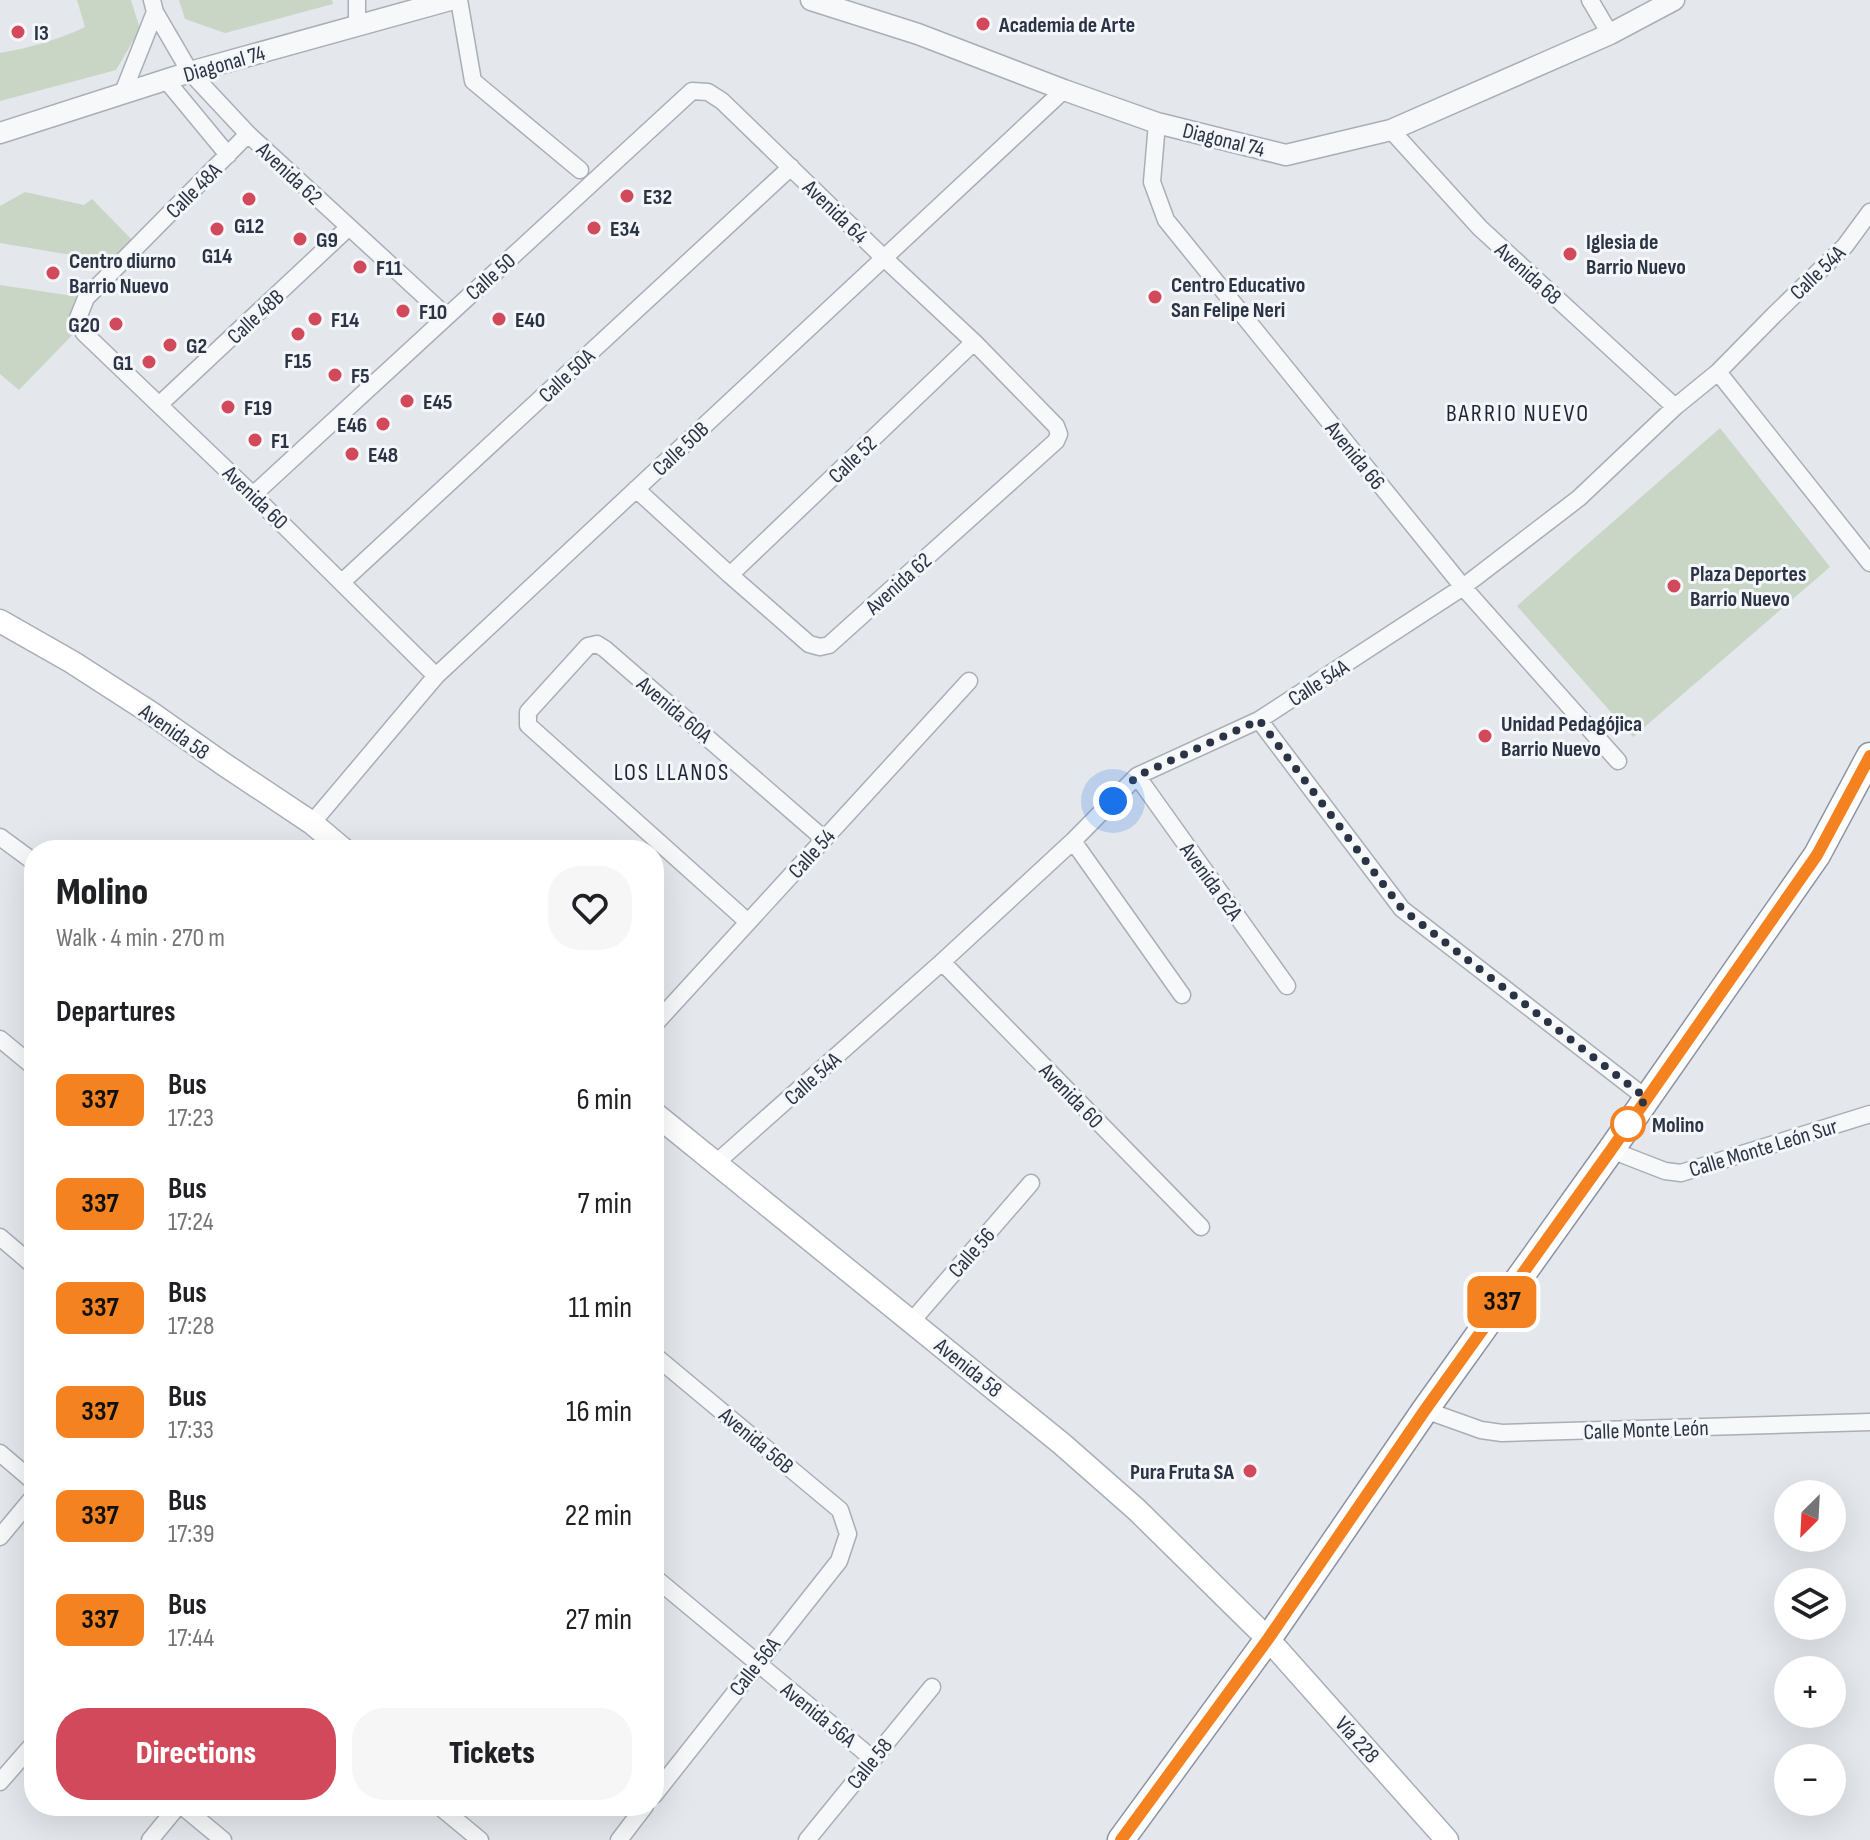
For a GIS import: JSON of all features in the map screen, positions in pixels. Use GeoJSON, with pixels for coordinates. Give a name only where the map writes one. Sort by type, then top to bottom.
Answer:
{"type":"FeatureCollection","features":[{"type":"Feature","properties":{"kind":"highway"},"geometry":{"type":"LineString","coordinates":[[1121,1840],[1268,1639],[1425,1410],[1817,855],[1870,756]]}},
{"type":"Feature","properties":{"kind":"main road","name":"Avenida 58"},"geometry":{"type":"LineString","coordinates":[[0,621],[72,662],[151,713],[332,840]]}},
{"type":"Feature","properties":{"kind":"main road","name":"Avenida 58"},"geometry":{"type":"LineString","coordinates":[[664,1121],[1062,1444],[1137,1510],[1268,1639]]}},
{"type":"Feature","properties":{"kind":"main road","name":"Vía 228"},"geometry":{"type":"LineString","coordinates":[[1268,1639],[1447,1840]]}},
{"type":"Feature","properties":{"kind":"street"},"geometry":{"type":"LineString","coordinates":[[357,0],[357,24]]}},
{"type":"Feature","properties":{"kind":"street","name":"Diagonal 74"},"geometry":{"type":"LineString","coordinates":[[0,133],[190,72],[450,0]]}},
{"type":"Feature","properties":{"kind":"street"},"geometry":{"type":"LineString","coordinates":[[459,0],[473,81],[580,170]]}},
{"type":"Feature","properties":{"kind":"street","name":"Diagonal 74"},"geometry":{"type":"LineString","coordinates":[[811,0],[918,34],[1157,123],[1286,155],[1391,130],[1610,34],[1674,0]]}},
{"type":"Feature","properties":{"kind":"street"},"geometry":{"type":"LineString","coordinates":[[1590,0],[1610,34]]}},
{"type":"Feature","properties":{"kind":"street","name":"Avenida 62"},"geometry":{"type":"LineString","coordinates":[[154,6],[190,72],[248,134],[446,316]]}},
{"type":"Feature","properties":{"kind":"street","name":"Avenida 62"},"geometry":{"type":"LineString","coordinates":[[122,95],[154,6]]}},
{"type":"Feature","properties":{"kind":"street","name":"Avenida 62"},"geometry":{"type":"LineString","coordinates":[[166,80],[228,155]]}},
{"type":"Feature","properties":{"kind":"street","name":"Calle 50B"},"geometry":{"type":"LineString","coordinates":[[312,823],[436,676],[1064,90]]}},
{"type":"Feature","properties":{"kind":"street","name":"Avenida 64"},"geometry":{"type":"LineString","coordinates":[[692,91],[708,92],[722,101],[974,342]]}},
{"type":"Feature","properties":{"kind":"street","name":"Calle 50"},"geometry":{"type":"LineString","coordinates":[[253,495],[692,91]]}},
{"type":"Feature","properties":{"kind":"street","name":"Avenida 66"},"geometry":{"type":"LineString","coordinates":[[1157,123],[1152,182],[1166,220],[1463,587],[1618,761]]}},
{"type":"Feature","properties":{"kind":"street","name":"Avenida 68"},"geometry":{"type":"LineString","coordinates":[[1391,130],[1480,228],[1675,407]]}},
{"type":"Feature","properties":{"kind":"street","name":"Calle 48A"},"geometry":{"type":"LineString","coordinates":[[78,318],[86,298],[248,134]]}},
{"type":"Feature","properties":{"kind":"street","name":"Calle 50A"},"geometry":{"type":"LineString","coordinates":[[342,582],[791,167]]}},
{"type":"Feature","properties":{"kind":"street","name":"Calle 54A"},"geometry":{"type":"LineString","coordinates":[[716,1163],[942,962],[1073,841],[1137,776],[1259,720],[1463,587],[1579,498],[1675,407],[1718,372],[1845,246],[1870,212]]}},
{"type":"Feature","properties":{"kind":"street","name":"Calle 48B"},"geometry":{"type":"LineString","coordinates":[[160,404],[349,227]]}},
{"type":"Feature","properties":{"kind":"street","name":"Avenida 60"},"geometry":{"type":"LineString","coordinates":[[78,318],[84,333],[436,676]]}},
{"type":"Feature","properties":{"kind":"street","name":"Avenida 62"},"geometry":{"type":"LineString","coordinates":[[636,489],[809,644],[820,647],[829,645],[1056,441],[1059,434],[1056,426],[974,342]]}},
{"type":"Feature","properties":{"kind":"street","name":"Calle 52"},"geometry":{"type":"LineString","coordinates":[[730,575],[974,342]]}},
{"type":"Feature","properties":{"kind":"street"},"geometry":{"type":"LineString","coordinates":[[1718,372],[1870,563]]}},
{"type":"Feature","properties":{"kind":"street","name":"Avenida 60A"},"geometry":{"type":"LineString","coordinates":[[656,840],[528,725],[528,712],[588,646],[597,644],[824,839]]}},
{"type":"Feature","properties":{"kind":"street","name":"Calle 54"},"geometry":{"type":"LineString","coordinates":[[664,1014],[969,681]]}},
{"type":"Feature","properties":{"kind":"street"},"geometry":{"type":"LineString","coordinates":[[1259,720],[1402,909],[1646,1098]]}},
{"type":"Feature","properties":{"kind":"street","name":"Avenida 62A"},"geometry":{"type":"LineString","coordinates":[[1137,776],[1287,986]]}},
{"type":"Feature","properties":{"kind":"street"},"geometry":{"type":"LineString","coordinates":[[0,837],[24,855]]}},
{"type":"Feature","properties":{"kind":"street"},"geometry":{"type":"LineString","coordinates":[[1073,841],[1182,995]]}},
{"type":"Feature","properties":{"kind":"street","name":"Avenida 60A"},"geometry":{"type":"LineString","coordinates":[[664,847],[748,922]]}},
{"type":"Feature","properties":{"kind":"street","name":"Avenida 60"},"geometry":{"type":"LineString","coordinates":[[942,962],[1201,1227]]}},
{"type":"Feature","properties":{"kind":"street"},"geometry":{"type":"LineString","coordinates":[[0,1039],[24,1059]]}},
{"type":"Feature","properties":{"kind":"street","name":"Calle Monte León Sur"},"geometry":{"type":"LineString","coordinates":[[1611,1150],[1665,1171],[1681,1173],[1870,1114]]}},
{"type":"Feature","properties":{"kind":"street","name":"Calle 56"},"geometry":{"type":"LineString","coordinates":[[912,1321],[1031,1183]]}},
{"type":"Feature","properties":{"kind":"street"},"geometry":{"type":"LineString","coordinates":[[0,1237],[24,1257]]}},
{"type":"Feature","properties":{"kind":"street","name":"Avenida 56B"},"geometry":{"type":"LineString","coordinates":[[664,1363],[840,1510],[848,1534]]}},
{"type":"Feature","properties":{"kind":"street","name":"Calle Monte León"},"geometry":{"type":"LineString","coordinates":[[1425,1410],[1481,1430],[1502,1433],[1870,1422]]}},
{"type":"Feature","properties":{"kind":"street"},"geometry":{"type":"LineString","coordinates":[[0,1453],[24,1473]]}},
{"type":"Feature","properties":{"kind":"street"},"geometry":{"type":"LineString","coordinates":[[0,1537],[24,1508]]}},
{"type":"Feature","properties":{"kind":"street","name":"Calle 56A"},"geometry":{"type":"LineString","coordinates":[[664,1777],[839,1561],[848,1534]]}},
{"type":"Feature","properties":{"kind":"street","name":"Avenida 56A"},"geometry":{"type":"LineString","coordinates":[[664,1585],[873,1759]]}},
{"type":"Feature","properties":{"kind":"street","name":"Calle 58"},"geometry":{"type":"LineString","coordinates":[[807,1840],[932,1687]]}},
{"type":"Feature","properties":{"kind":"street"},"geometry":{"type":"LineString","coordinates":[[0,1782],[24,1754]]}},
{"type":"Feature","properties":{"kind":"street"},"geometry":{"type":"LineString","coordinates":[[150,1840],[171,1816]]}},
{"type":"Feature","properties":{"kind":"street"},"geometry":{"type":"LineString","coordinates":[[193,1816],[223,1840]]}},
{"type":"Feature","properties":{"kind":"street"},"geometry":{"type":"LineString","coordinates":[[451,1816],[480,1840]]}},
{"type":"Feature","properties":{"kind":"street"},"geometry":{"type":"LineString","coordinates":[[619,1840],[637,1816]]}},
{"type":"Feature","properties":{"kind":"green space"},"geometry":{"type":"Polygon","coordinates":[[[77,0],[131,0],[140,29],[116,70],[0,101],[0,53],[43,43],[85,27],[77,0]]]}},
{"type":"Feature","properties":{"kind":"green space"},"geometry":{"type":"Polygon","coordinates":[[[179,0],[332,0],[333,4],[225,33],[185,19],[179,0]]]}},
{"type":"Feature","properties":{"kind":"green space"},"geometry":{"type":"Polygon","coordinates":[[[25,192],[84,205],[92,199],[138,246],[119,263],[0,243],[0,206],[25,192]]]}},
{"type":"Feature","properties":{"kind":"green space"},"geometry":{"type":"Polygon","coordinates":[[[0,285],[86,298],[81,326],[19,390],[0,374],[0,285]]]}},
{"type":"Feature","properties":{"kind":"green space","name":"Plaza Deportes Barrio Nuevo"},"geometry":{"type":"Polygon","coordinates":[[[1720,428],[1830,567],[1633,737],[1517,606],[1720,428]]]}},
{"type":"Feature","properties":{"kind":"bus line","name":"337"},"geometry":{"type":"LineString","coordinates":[[1121,1840],[1268,1639],[1425,1410],[1817,855],[1870,756]]}},
{"type":"Feature","properties":{"kind":"place","name":"Academia de Arte"},"geometry":{"type":"Point","coordinates":[983,24]}},
{"type":"Feature","properties":{"kind":"place","name":"I3"},"geometry":{"type":"Point","coordinates":[18,32]}},
{"type":"Feature","properties":{"kind":"place","name":"E32"},"geometry":{"type":"Point","coordinates":[627,196]}},
{"type":"Feature","properties":{"kind":"place","name":"G12"},"geometry":{"type":"Point","coordinates":[249,199]}},
{"type":"Feature","properties":{"kind":"place","name":"E34"},"geometry":{"type":"Point","coordinates":[594,228]}},
{"type":"Feature","properties":{"kind":"place","name":"G14"},"geometry":{"type":"Point","coordinates":[217,229]}},
{"type":"Feature","properties":{"kind":"place","name":"G9"},"geometry":{"type":"Point","coordinates":[300,239]}},
{"type":"Feature","properties":{"kind":"place","name":"Iglesia de Barrio Nuevo"},"geometry":{"type":"Point","coordinates":[1570,254]}},
{"type":"Feature","properties":{"kind":"place","name":"F11"},"geometry":{"type":"Point","coordinates":[360,267]}},
{"type":"Feature","properties":{"kind":"place","name":"Centro diurno Barrio Nuevo"},"geometry":{"type":"Point","coordinates":[53,273]}},
{"type":"Feature","properties":{"kind":"place","name":"Centro Educativo San Felipe Neri"},"geometry":{"type":"Point","coordinates":[1155,297]}},
{"type":"Feature","properties":{"kind":"place","name":"F10"},"geometry":{"type":"Point","coordinates":[403,311]}},
{"type":"Feature","properties":{"kind":"place","name":"F14"},"geometry":{"type":"Point","coordinates":[315,319]}},
{"type":"Feature","properties":{"kind":"place","name":"E40"},"geometry":{"type":"Point","coordinates":[499,319]}},
{"type":"Feature","properties":{"kind":"place","name":"G20"},"geometry":{"type":"Point","coordinates":[116,324]}},
{"type":"Feature","properties":{"kind":"place","name":"F15"},"geometry":{"type":"Point","coordinates":[298,334]}},
{"type":"Feature","properties":{"kind":"place","name":"G2"},"geometry":{"type":"Point","coordinates":[170,345]}},
{"type":"Feature","properties":{"kind":"place","name":"G1"},"geometry":{"type":"Point","coordinates":[149,362]}},
{"type":"Feature","properties":{"kind":"place","name":"F5"},"geometry":{"type":"Point","coordinates":[335,375]}},
{"type":"Feature","properties":{"kind":"place","name":"E45"},"geometry":{"type":"Point","coordinates":[407,401]}},
{"type":"Feature","properties":{"kind":"place","name":"F19"},"geometry":{"type":"Point","coordinates":[228,407]}},
{"type":"Feature","properties":{"kind":"place","name":"E46"},"geometry":{"type":"Point","coordinates":[383,424]}},
{"type":"Feature","properties":{"kind":"place","name":"F1"},"geometry":{"type":"Point","coordinates":[255,440]}},
{"type":"Feature","properties":{"kind":"place","name":"E48"},"geometry":{"type":"Point","coordinates":[352,454]}},
{"type":"Feature","properties":{"kind":"place","name":"Plaza Deportes Barrio Nuevo"},"geometry":{"type":"Point","coordinates":[1674,586]}},
{"type":"Feature","properties":{"kind":"place","name":"Unidad Pedagójica Barrio Nuevo"},"geometry":{"type":"Point","coordinates":[1485,736]}},
{"type":"Feature","properties":{"kind":"place","name":"Molino"},"geometry":{"type":"Point","coordinates":[1628,1124]}},
{"type":"Feature","properties":{"kind":"place","name":"Pura Fruta SA"},"geometry":{"type":"Point","coordinates":[1250,1471]}},
{"type":"Feature","properties":{"kind":"district","name":"BARRIO NUEVO"},"geometry":{"type":"Point","coordinates":[1518,413]}},
{"type":"Feature","properties":{"kind":"district","name":"LOS LLANOS"},"geometry":{"type":"Point","coordinates":[672,772]}},
{"type":"Feature","properties":{"kind":"route"},"geometry":{"type":"LineString","coordinates":[[1113,801],[1137,776],[1259,720],[1402,909],[1646,1098],[1628,1124]]}}]}
